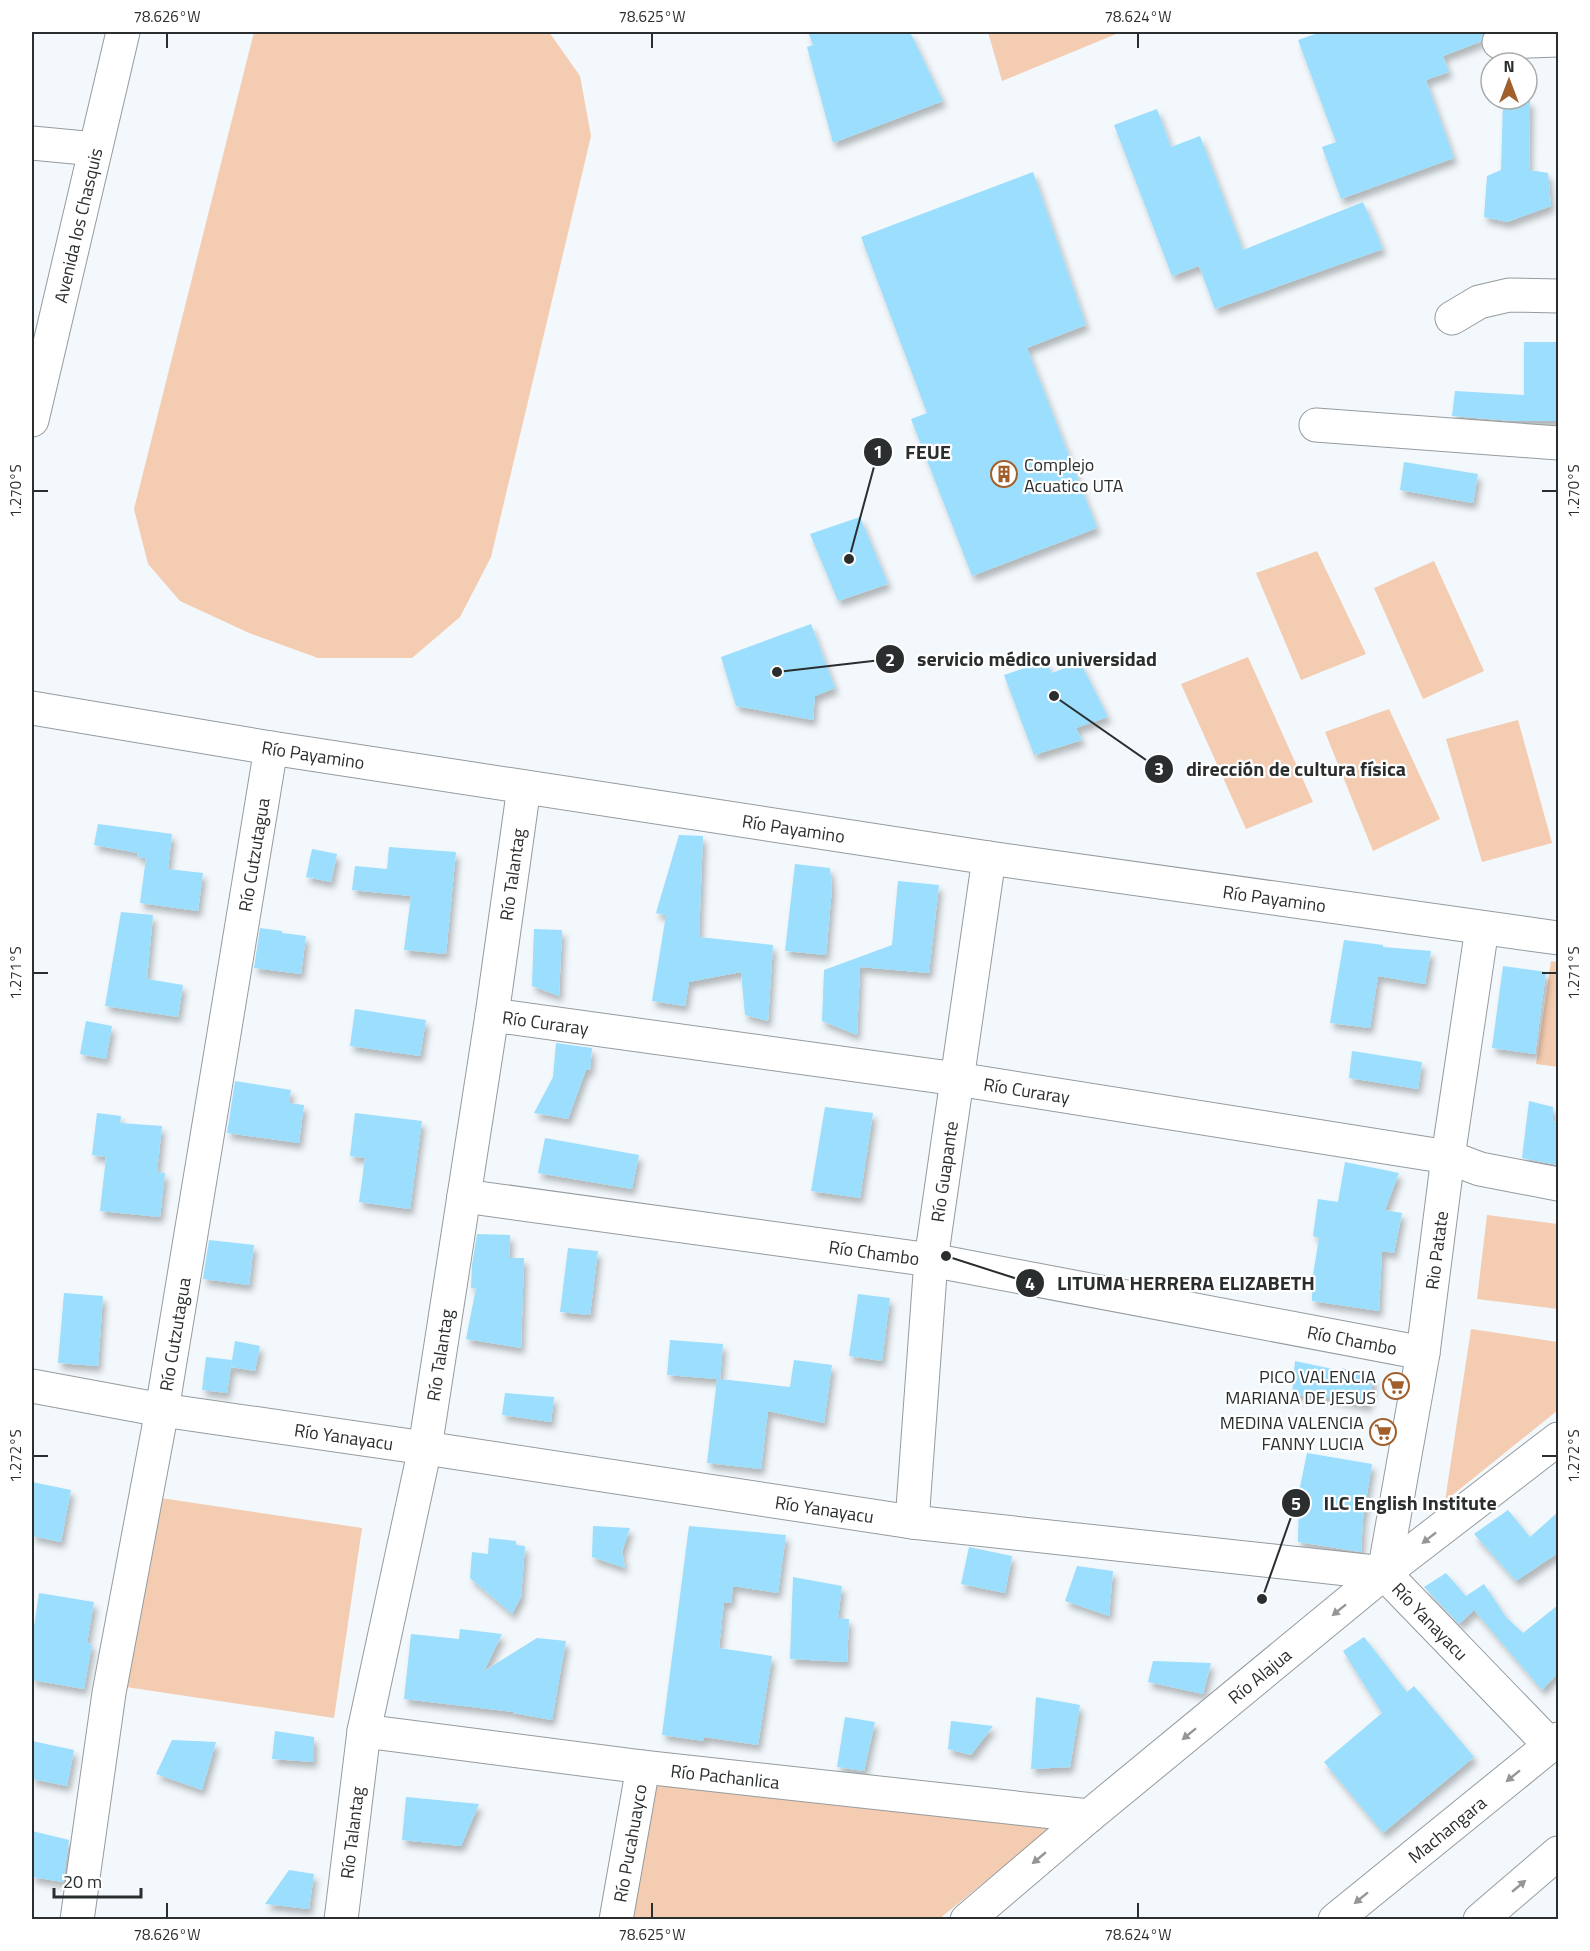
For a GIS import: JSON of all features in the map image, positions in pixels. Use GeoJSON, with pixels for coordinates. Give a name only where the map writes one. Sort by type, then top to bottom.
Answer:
{"type":"FeatureCollection","features":[{"type":"Feature","properties":{"kind":"street","name":"Avenida los Chasquis"},"geometry":{"type":"LineString","coordinates":[[32,420],[123,32]]}},
{"type":"Feature","properties":{"kind":"street"},"geometry":{"type":"LineString","coordinates":[[1499,42],[1558,40]]}},
{"type":"Feature","properties":{"kind":"street"},"geometry":{"type":"LineString","coordinates":[[32,143],[95,149]]}},
{"type":"Feature","properties":{"kind":"street"},"geometry":{"type":"LineString","coordinates":[[1452,318],[1479,302],[1509,295],[1558,296]]}},
{"type":"Feature","properties":{"kind":"street"},"geometry":{"type":"LineString","coordinates":[[1316,425],[1558,443]]}},
{"type":"Feature","properties":{"kind":"street","name":"Río Payamino"},"geometry":{"type":"LineString","coordinates":[[32,708],[271,748],[989,858],[1558,938]]}},
{"type":"Feature","properties":{"kind":"street","name":"Río Cutzutagua"},"geometry":{"type":"LineString","coordinates":[[77,1920],[109,1693],[162,1410],[271,748]]}},
{"type":"Feature","properties":{"kind":"street","name":"Río Talantag"},"geometry":{"type":"LineString","coordinates":[[341,1920],[364,1731],[425,1448],[492,1015],[524,787]]}},
{"type":"Feature","properties":{"kind":"street","name":"Río Guapante"},"geometry":{"type":"LineString","coordinates":[[912,1522],[931,1260],[989,858]]}},
{"type":"Feature","properties":{"kind":"street","name":"Rio Patate"},"geometry":{"type":"LineString","coordinates":[[1384,1573],[1423,1353],[1448,1157],[1482,928]]}},
{"type":"Feature","properties":{"kind":"street","name":"Río Curaray"},"geometry":{"type":"LineString","coordinates":[[492,1015],[957,1079],[1448,1157],[1480,1169],[1558,1184]]}},
{"type":"Feature","properties":{"kind":"street","name":"Río Chambo"},"geometry":{"type":"LineString","coordinates":[[464,1196],[931,1260],[1423,1353]]}},
{"type":"Feature","properties":{"kind":"street","name":"Río Yanayacu"},"geometry":{"type":"LineString","coordinates":[[32,1386],[162,1410],[912,1522],[1384,1573],[1555,1743]]}},
{"type":"Feature","properties":{"kind":"street","name":"Río Alajua"},"geometry":{"type":"LineString","coordinates":[[967,1920],[1089,1816],[1384,1573],[1558,1439]]}},
{"type":"Feature","properties":{"kind":"street","name":"Río Pachanlica"},"geometry":{"type":"LineString","coordinates":[[364,1731],[643,1767],[1089,1816]]}},
{"type":"Feature","properties":{"kind":"street","name":"Machangara"},"geometry":{"type":"LineString","coordinates":[[1335,1920],[1555,1743]]}},
{"type":"Feature","properties":{"kind":"street","name":"Río Pucahuayco"},"geometry":{"type":"LineString","coordinates":[[616,1920],[643,1767]]}},
{"type":"Feature","properties":{"kind":"street"},"geometry":{"type":"LineString","coordinates":[[1480,1920],[1558,1853]]}},
{"type":"Feature","properties":{"kind":"shaded area"},"geometry":{"type":"Polygon","coordinates":[[[254,32],[549,32],[580,76],[591,136],[491,557],[460,617],[412,658],[318,658],[249,633],[180,601],[148,564],[134,509],[254,32]]]}},
{"type":"Feature","properties":{"kind":"shaded area"},"geometry":{"type":"Polygon","coordinates":[[[988,32],[1121,32],[1002,81],[988,32]]]}},
{"type":"Feature","properties":{"kind":"shaded area"},"geometry":{"type":"Polygon","coordinates":[[[1317,551],[1366,654],[1301,680],[1256,573],[1317,551]]]}},
{"type":"Feature","properties":{"kind":"shaded area"},"geometry":{"type":"Polygon","coordinates":[[[1434,561],[1484,671],[1423,699],[1374,588],[1434,561]]]}},
{"type":"Feature","properties":{"kind":"shaded area"},"geometry":{"type":"Polygon","coordinates":[[[1248,657],[1313,802],[1246,829],[1181,684],[1248,657]]]}},
{"type":"Feature","properties":{"kind":"shaded area"},"geometry":{"type":"Polygon","coordinates":[[[1389,709],[1440,819],[1373,851],[1325,732],[1389,709]]]}},
{"type":"Feature","properties":{"kind":"shaded area"},"geometry":{"type":"Polygon","coordinates":[[[1518,720],[1552,843],[1482,862],[1446,739],[1518,720]]]}},
{"type":"Feature","properties":{"kind":"shaded area"},"geometry":{"type":"Polygon","coordinates":[[[1551,961],[1558,962],[1558,1067],[1536,1064],[1551,961]]]}},
{"type":"Feature","properties":{"kind":"shaded area"},"geometry":{"type":"Polygon","coordinates":[[[1487,1215],[1558,1224],[1558,1309],[1477,1299],[1487,1215]]]}},
{"type":"Feature","properties":{"kind":"shaded area"},"geometry":{"type":"Polygon","coordinates":[[[1471,1329],[1558,1342],[1558,1410],[1445,1501],[1471,1329]]]}},
{"type":"Feature","properties":{"kind":"shaded area"},"geometry":{"type":"Polygon","coordinates":[[[154,1497],[362,1528],[334,1718],[126,1687],[154,1497]]]}},
{"type":"Feature","properties":{"kind":"shaded area"},"geometry":{"type":"Polygon","coordinates":[[[650,1777],[1051,1828],[939,1919],[625,1920],[650,1777]]]}},
{"type":"Feature","properties":{"kind":"building"},"geometry":{"type":"Polygon","coordinates":[[[808,32],[910,32],[943,101],[833,143],[807,47],[813,45],[808,32]]]}},
{"type":"Feature","properties":{"kind":"building"},"geometry":{"type":"Polygon","coordinates":[[[1321,32],[1484,32],[1480,42],[1443,56],[1449,72],[1426,80],[1454,158],[1341,199],[1322,147],[1336,142],[1298,40],[1321,32]]]}},
{"type":"Feature","properties":{"kind":"building"},"geometry":{"type":"Polygon","coordinates":[[[1157,109],[1171,147],[1200,136],[1243,250],[1363,202],[1383,249],[1215,309],[1199,266],[1172,276],[1114,125],[1157,109]]]}},
{"type":"Feature","properties":{"kind":"building"},"geometry":{"type":"Polygon","coordinates":[[[1503,111],[1530,111],[1529,170],[1548,173],[1551,206],[1507,222],[1484,217],[1487,176],[1501,170],[1503,111]]]}},
{"type":"Feature","properties":{"kind":"building"},"geometry":{"type":"Polygon","coordinates":[[[1033,172],[1086,325],[1027,348],[1097,528],[972,576],[911,419],[927,413],[861,237],[1033,172]]]}},
{"type":"Feature","properties":{"kind":"building"},"geometry":{"type":"Polygon","coordinates":[[[1524,342],[1558,342],[1558,421],[1513,421],[1452,416],[1455,391],[1524,395],[1524,342]]]}},
{"type":"Feature","properties":{"kind":"building"},"geometry":{"type":"Polygon","coordinates":[[[1404,462],[1478,474],[1473,503],[1400,490],[1404,462]]]}},
{"type":"Feature","properties":{"kind":"building"},"geometry":{"type":"Polygon","coordinates":[[[860,517],[888,584],[838,601],[810,534],[860,517]]]}},
{"type":"Feature","properties":{"kind":"building"},"geometry":{"type":"Polygon","coordinates":[[[811,624],[835,688],[815,696],[813,720],[736,706],[721,657],[811,624]]]}},
{"type":"Feature","properties":{"kind":"building"},"geometry":{"type":"Polygon","coordinates":[[[1046,661],[1052,673],[1080,662],[1108,717],[1076,728],[1082,740],[1034,755],[1004,675],[1046,661]]]}},
{"type":"Feature","properties":{"kind":"building"},"geometry":{"type":"Polygon","coordinates":[[[98,824],[172,834],[168,869],[203,873],[198,911],[140,903],[146,858],[137,857],[138,853],[94,845],[98,824]]]}},
{"type":"Feature","properties":{"kind":"building"},"geometry":{"type":"Polygon","coordinates":[[[679,835],[703,836],[699,937],[773,945],[768,1021],[745,1015],[741,972],[689,982],[685,1006],[652,1001],[666,915],[656,913],[679,835]]]}},
{"type":"Feature","properties":{"kind":"building"},"geometry":{"type":"Polygon","coordinates":[[[389,847],[456,852],[446,954],[404,950],[411,896],[352,890],[355,866],[387,869],[389,847]]]}},
{"type":"Feature","properties":{"kind":"building"},"geometry":{"type":"Polygon","coordinates":[[[312,849],[337,854],[331,882],[306,877],[312,849]]]}},
{"type":"Feature","properties":{"kind":"building"},"geometry":{"type":"Polygon","coordinates":[[[795,864],[830,868],[832,888],[826,955],[785,951],[795,864]]]}},
{"type":"Feature","properties":{"kind":"building"},"geometry":{"type":"Polygon","coordinates":[[[898,881],[939,885],[929,973],[860,967],[857,1035],[822,1021],[824,970],[892,945],[898,881]]]}},
{"type":"Feature","properties":{"kind":"building"},"geometry":{"type":"Polygon","coordinates":[[[121,912],[153,915],[147,979],[183,985],[178,1017],[105,1006],[121,912]]]}},
{"type":"Feature","properties":{"kind":"building"},"geometry":{"type":"Polygon","coordinates":[[[260,928],[306,936],[301,974],[254,968],[260,928]]]}},
{"type":"Feature","properties":{"kind":"building"},"geometry":{"type":"Polygon","coordinates":[[[534,929],[562,930],[559,996],[532,986],[534,929]]]}},
{"type":"Feature","properties":{"kind":"building"},"geometry":{"type":"Polygon","coordinates":[[[1344,940],[1383,945],[1383,947],[1431,951],[1425,984],[1378,976],[1370,1028],[1330,1023],[1344,940]]]}},
{"type":"Feature","properties":{"kind":"building"},"geometry":{"type":"Polygon","coordinates":[[[1503,966],[1546,972],[1535,1054],[1492,1048],[1503,966]]]}},
{"type":"Feature","properties":{"kind":"building"},"geometry":{"type":"Polygon","coordinates":[[[355,1009],[426,1020],[420,1056],[350,1046],[355,1009]]]}},
{"type":"Feature","properties":{"kind":"building"},"geometry":{"type":"Polygon","coordinates":[[[86,1021],[112,1026],[106,1059],[80,1054],[86,1021]]]}},
{"type":"Feature","properties":{"kind":"building"},"geometry":{"type":"Polygon","coordinates":[[[556,1043],[592,1048],[590,1070],[586,1070],[568,1119],[534,1113],[553,1077],[556,1043]]]}},
{"type":"Feature","properties":{"kind":"building"},"geometry":{"type":"Polygon","coordinates":[[[1352,1051],[1422,1062],[1418,1089],[1349,1078],[1352,1051]]]}},
{"type":"Feature","properties":{"kind":"building"},"geometry":{"type":"Polygon","coordinates":[[[235,1081],[291,1090],[289,1103],[304,1105],[299,1143],[227,1133],[235,1081]]]}},
{"type":"Feature","properties":{"kind":"building"},"geometry":{"type":"Polygon","coordinates":[[[1529,1101],[1553,1107],[1553,1122],[1558,1121],[1558,1165],[1522,1158],[1529,1101]]]}},
{"type":"Feature","properties":{"kind":"building"},"geometry":{"type":"Polygon","coordinates":[[[825,1107],[873,1113],[860,1198],[811,1191],[825,1107]]]}},
{"type":"Feature","properties":{"kind":"building"},"geometry":{"type":"Polygon","coordinates":[[[97,1113],[121,1116],[120,1123],[162,1126],[157,1172],[165,1173],[160,1217],[100,1211],[106,1157],[92,1155],[97,1113]]]}},
{"type":"Feature","properties":{"kind":"building"},"geometry":{"type":"Polygon","coordinates":[[[355,1113],[422,1121],[410,1209],[359,1202],[365,1158],[350,1156],[355,1113]]]}},
{"type":"Feature","properties":{"kind":"building"},"geometry":{"type":"Polygon","coordinates":[[[545,1138],[639,1155],[632,1189],[538,1173],[545,1138]]]}},
{"type":"Feature","properties":{"kind":"building"},"geometry":{"type":"Polygon","coordinates":[[[1345,1162],[1399,1173],[1385,1210],[1402,1213],[1394,1253],[1382,1251],[1379,1311],[1312,1301],[1312,1281],[1319,1238],[1313,1236],[1318,1199],[1338,1202],[1345,1162]]]}},
{"type":"Feature","properties":{"kind":"building"},"geometry":{"type":"Polygon","coordinates":[[[477,1234],[510,1235],[509,1258],[524,1258],[521,1348],[466,1339],[476,1288],[471,1288],[477,1234]]]}},
{"type":"Feature","properties":{"kind":"building"},"geometry":{"type":"Polygon","coordinates":[[[209,1240],[254,1245],[249,1285],[203,1279],[209,1240]]]}},
{"type":"Feature","properties":{"kind":"building"},"geometry":{"type":"Polygon","coordinates":[[[568,1248],[598,1251],[590,1315],[560,1312],[568,1248]]]}},
{"type":"Feature","properties":{"kind":"building"},"geometry":{"type":"Polygon","coordinates":[[[64,1293],[103,1296],[98,1366],[58,1363],[64,1293]]]}},
{"type":"Feature","properties":{"kind":"building"},"geometry":{"type":"Polygon","coordinates":[[[858,1294],[890,1298],[882,1361],[849,1356],[858,1294]]]}},
{"type":"Feature","properties":{"kind":"building"},"geometry":{"type":"Polygon","coordinates":[[[670,1340],[723,1344],[720,1379],[790,1387],[794,1360],[832,1365],[824,1423],[768,1411],[761,1469],[707,1463],[717,1379],[667,1375],[670,1340]]]}},
{"type":"Feature","properties":{"kind":"building"},"geometry":{"type":"Polygon","coordinates":[[[235,1341],[260,1346],[255,1371],[231,1367],[235,1341]]]}},
{"type":"Feature","properties":{"kind":"building"},"geometry":{"type":"Polygon","coordinates":[[[206,1357],[232,1360],[227,1393],[202,1390],[206,1357]]]}},
{"type":"Feature","properties":{"kind":"building"},"geometry":{"type":"Polygon","coordinates":[[[1295,1361],[1342,1371],[1342,1368],[1374,1377],[1368,1406],[1321,1396],[1292,1395],[1295,1361]]]}},
{"type":"Feature","properties":{"kind":"building"},"geometry":{"type":"Polygon","coordinates":[[[505,1393],[554,1397],[551,1422],[502,1415],[505,1393]]]}},
{"type":"Feature","properties":{"kind":"building"},"geometry":{"type":"Polygon","coordinates":[[[1307,1453],[1372,1464],[1363,1519],[1361,1552],[1298,1542],[1299,1492],[1307,1453]]]}},
{"type":"Feature","properties":{"kind":"building"},"geometry":{"type":"Polygon","coordinates":[[[32,1482],[71,1490],[61,1542],[32,1536],[32,1482]]]}},
{"type":"Feature","properties":{"kind":"building"},"geometry":{"type":"Polygon","coordinates":[[[1508,1510],[1530,1537],[1558,1512],[1558,1553],[1516,1581],[1474,1534],[1508,1510]]]}},
{"type":"Feature","properties":{"kind":"building"},"geometry":{"type":"Polygon","coordinates":[[[593,1526],[630,1528],[622,1552],[625,1568],[592,1557],[593,1526]]]}},
{"type":"Feature","properties":{"kind":"building"},"geometry":{"type":"Polygon","coordinates":[[[689,1526],[786,1535],[778,1593],[733,1586],[731,1603],[724,1602],[719,1648],[772,1656],[758,1745],[704,1737],[704,1741],[662,1735],[689,1526]]]}},
{"type":"Feature","properties":{"kind":"building"},"geometry":{"type":"Polygon","coordinates":[[[489,1538],[516,1541],[516,1545],[525,1546],[521,1597],[512,1614],[470,1578],[472,1552],[488,1554],[489,1538]]]}},
{"type":"Feature","properties":{"kind":"building"},"geometry":{"type":"Polygon","coordinates":[[[969,1547],[1012,1556],[1005,1593],[961,1584],[969,1547]]]}},
{"type":"Feature","properties":{"kind":"building"},"geometry":{"type":"Polygon","coordinates":[[[1077,1566],[1113,1571],[1109,1616],[1065,1601],[1077,1566]]]}},
{"type":"Feature","properties":{"kind":"building"},"geometry":{"type":"Polygon","coordinates":[[[1446,1573],[1466,1596],[1484,1584],[1506,1617],[1523,1633],[1558,1605],[1558,1673],[1542,1690],[1474,1610],[1459,1624],[1424,1587],[1446,1573]]]}},
{"type":"Feature","properties":{"kind":"building"},"geometry":{"type":"Polygon","coordinates":[[[793,1577],[842,1586],[838,1618],[849,1619],[847,1662],[790,1659],[793,1577]]]}},
{"type":"Feature","properties":{"kind":"building"},"geometry":{"type":"Polygon","coordinates":[[[39,1593],[94,1602],[87,1643],[92,1644],[84,1689],[32,1680],[32,1640],[39,1593]]]}},
{"type":"Feature","properties":{"kind":"building"},"geometry":{"type":"Polygon","coordinates":[[[460,1629],[502,1634],[484,1671],[537,1638],[566,1641],[552,1720],[514,1712],[404,1699],[411,1634],[459,1639],[460,1629]]]}},
{"type":"Feature","properties":{"kind":"building"},"geometry":{"type":"Polygon","coordinates":[[[1364,1637],[1407,1692],[1414,1686],[1474,1757],[1383,1833],[1324,1762],[1382,1713],[1343,1651],[1364,1637]]]}},
{"type":"Feature","properties":{"kind":"building"},"geometry":{"type":"Polygon","coordinates":[[[1153,1661],[1211,1663],[1203,1694],[1148,1682],[1153,1661]]]}},
{"type":"Feature","properties":{"kind":"building"},"geometry":{"type":"Polygon","coordinates":[[[1036,1697],[1080,1705],[1070,1767],[1031,1769],[1036,1697]]]}},
{"type":"Feature","properties":{"kind":"building"},"geometry":{"type":"Polygon","coordinates":[[[845,1717],[875,1722],[864,1771],[837,1767],[845,1717]]]}},
{"type":"Feature","properties":{"kind":"building"},"geometry":{"type":"Polygon","coordinates":[[[951,1721],[993,1726],[971,1755],[948,1749],[951,1721]]]}},
{"type":"Feature","properties":{"kind":"building"},"geometry":{"type":"Polygon","coordinates":[[[275,1731],[314,1737],[314,1762],[272,1759],[275,1731]]]}},
{"type":"Feature","properties":{"kind":"building"},"geometry":{"type":"Polygon","coordinates":[[[172,1740],[216,1742],[202,1790],[156,1774],[172,1740]]]}},
{"type":"Feature","properties":{"kind":"building"},"geometry":{"type":"Polygon","coordinates":[[[32,1741],[74,1750],[67,1786],[32,1779],[32,1741]]]}},
{"type":"Feature","properties":{"kind":"building"},"geometry":{"type":"Polygon","coordinates":[[[406,1797],[479,1804],[461,1846],[402,1840],[406,1797]]]}},
{"type":"Feature","properties":{"kind":"building"},"geometry":{"type":"Polygon","coordinates":[[[32,1831],[69,1840],[63,1882],[32,1877],[32,1831]]]}},
{"type":"Feature","properties":{"kind":"building"},"geometry":{"type":"Polygon","coordinates":[[[289,1870],[314,1874],[309,1909],[265,1904],[289,1870]]]}},
{"type":"Feature","properties":{"kind":"place","name":"Complejo Acuatico UTA"},"geometry":{"type":"Point","coordinates":[1004,474]}},
{"type":"Feature","properties":{"kind":"place","name":"FEUE"},"geometry":{"type":"Point","coordinates":[849,559]}},
{"type":"Feature","properties":{"kind":"place","name":"servicio médico universidad"},"geometry":{"type":"Point","coordinates":[777,672]}},
{"type":"Feature","properties":{"kind":"place","name":"dirección de cultura física"},"geometry":{"type":"Point","coordinates":[1054,696]}},
{"type":"Feature","properties":{"kind":"place","name":"LITUMA HERRERA ELIZABETH"},"geometry":{"type":"Point","coordinates":[946,1256]}},
{"type":"Feature","properties":{"kind":"place","name":"PICO VALENCIA MARIANA DE JESUS"},"geometry":{"type":"Point","coordinates":[1396,1386]}},
{"type":"Feature","properties":{"kind":"place","name":"MEDINA VALENCIA FANNY LUCIA"},"geometry":{"type":"Point","coordinates":[1383,1432]}},
{"type":"Feature","properties":{"kind":"place","name":"ILC English Institute"},"geometry":{"type":"Point","coordinates":[1262,1599]}}]}
